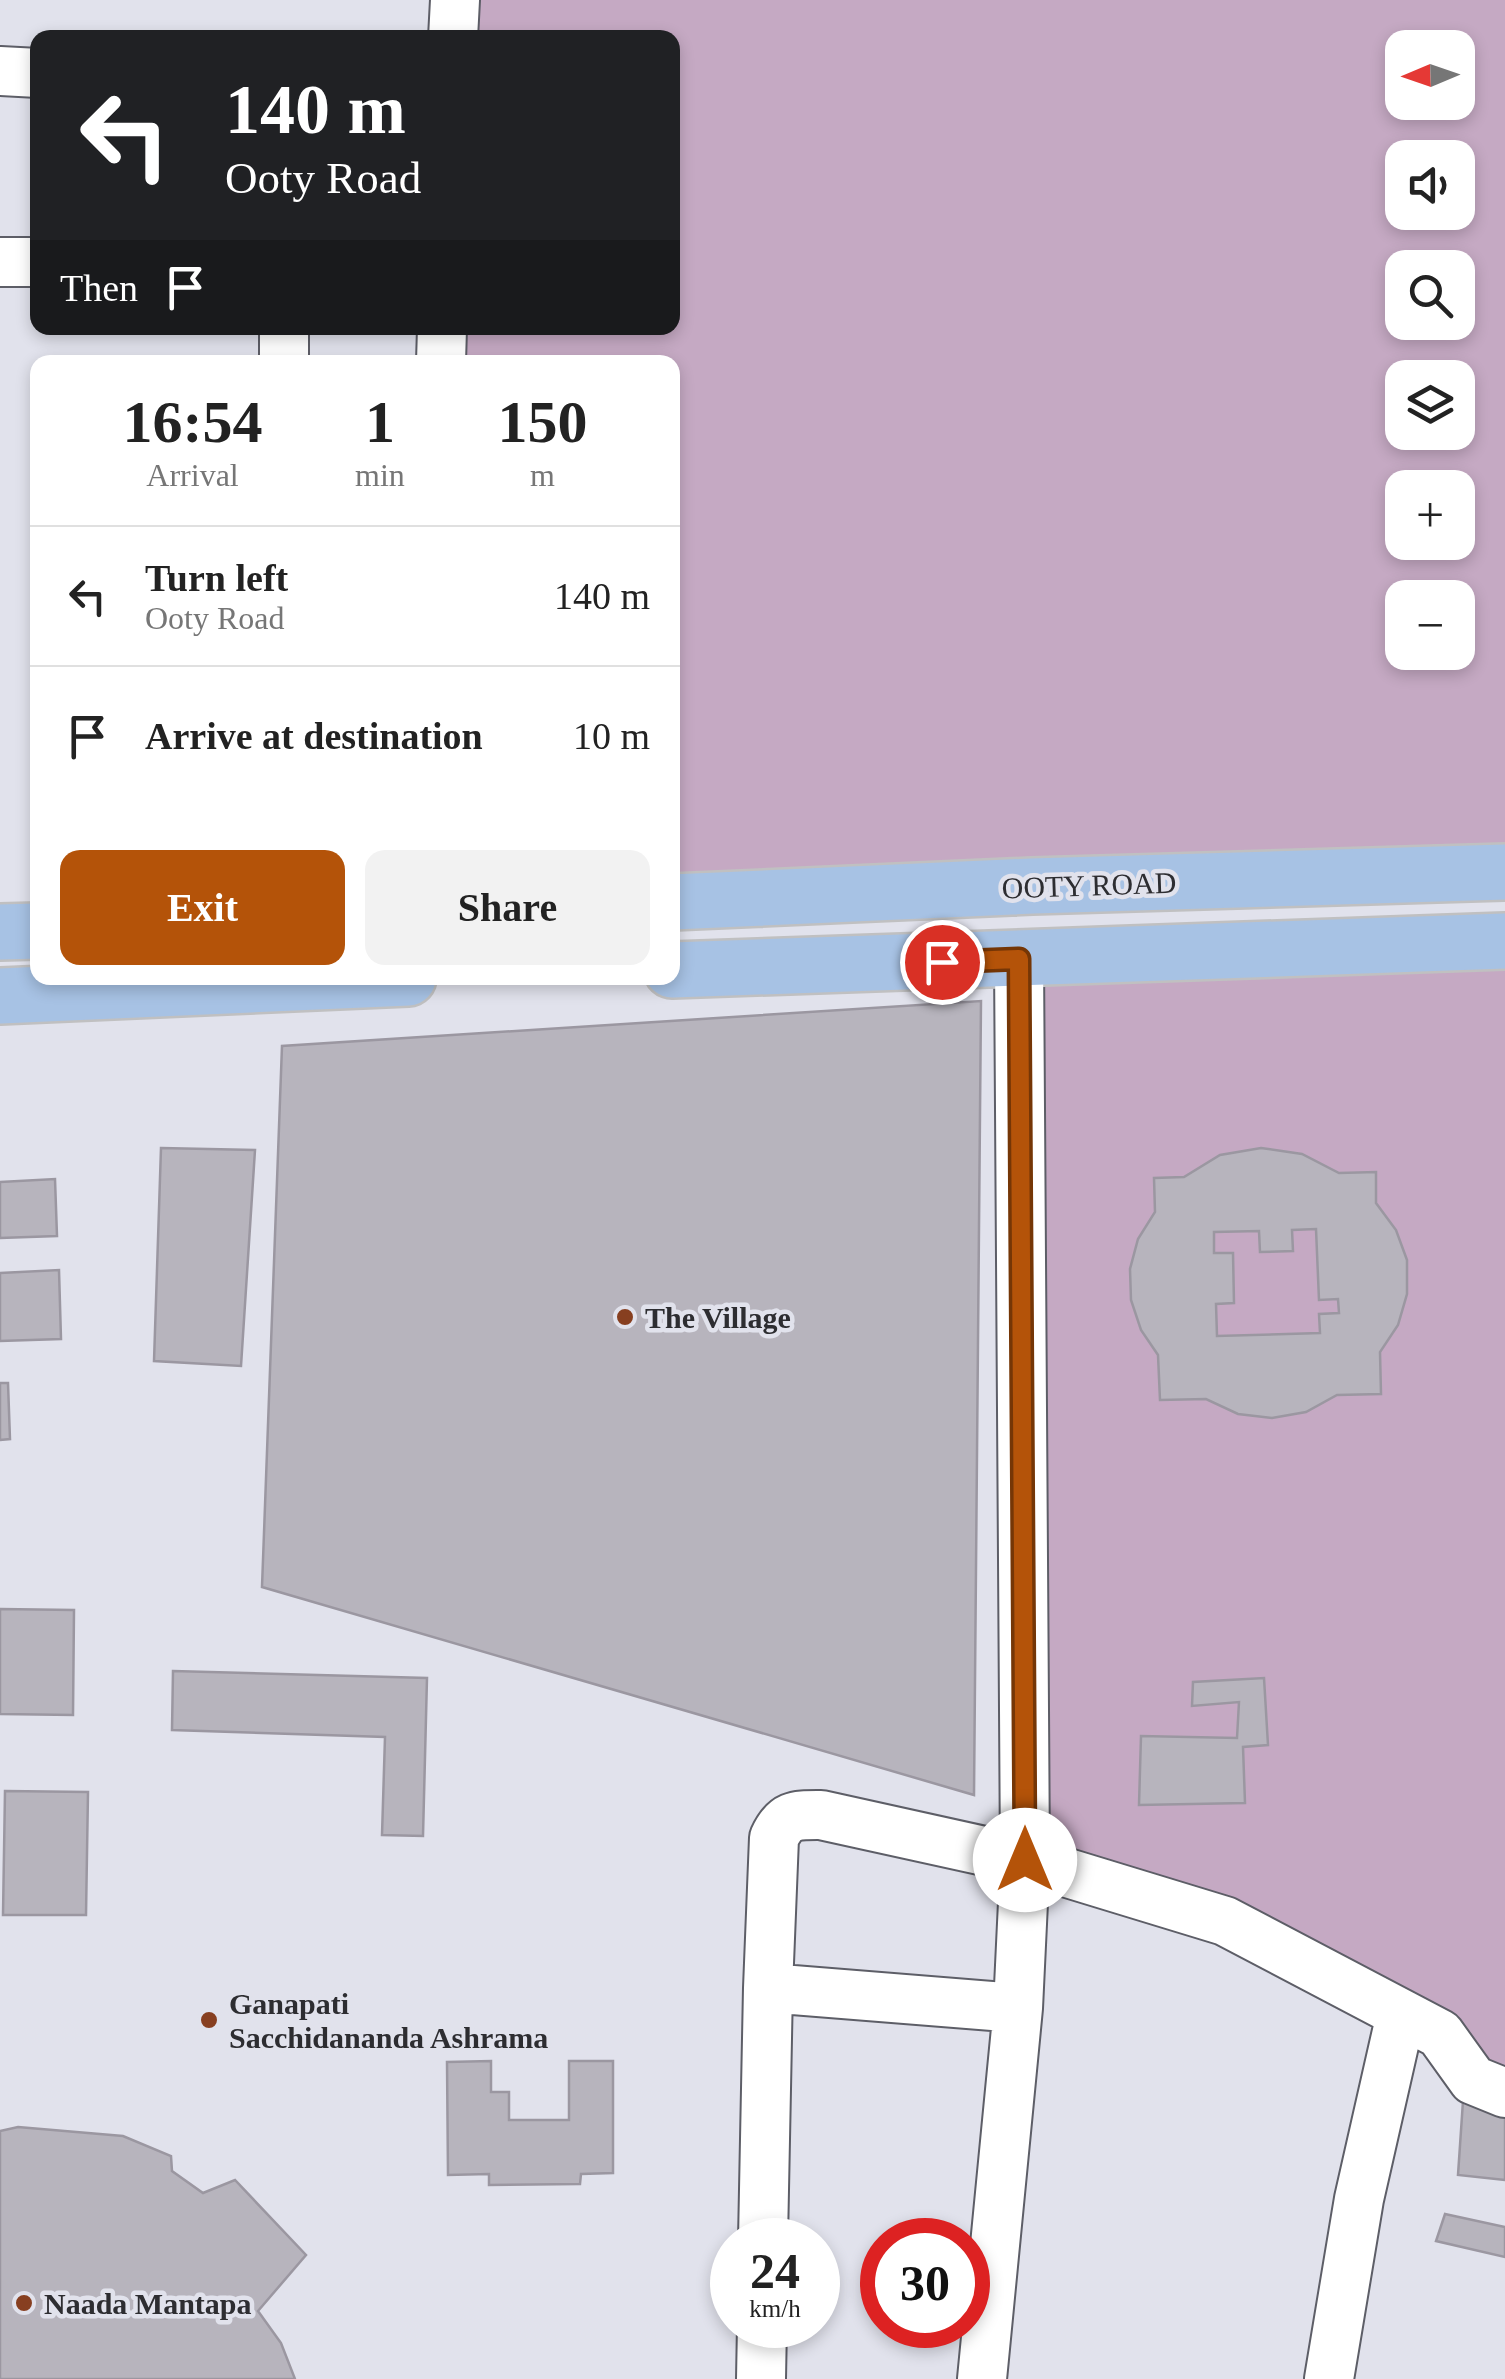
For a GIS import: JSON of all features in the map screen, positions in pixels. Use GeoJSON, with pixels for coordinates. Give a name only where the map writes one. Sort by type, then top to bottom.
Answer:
{"type":"FeatureCollection","features":[{"type":"Feature","properties":{"kind":"main road","name":"OOTY ROAD"},"geometry":{"type":"LineString","coordinates":[[680,902],[1505,872]]}},
{"type":"Feature","properties":{"kind":"main road"},"geometry":{"type":"LineString","coordinates":[[0,932],[30,930]]}},
{"type":"Feature","properties":{"kind":"main road"},"geometry":{"type":"LineString","coordinates":[[680,970],[1505,941]]}},
{"type":"Feature","properties":{"kind":"main road"},"geometry":{"type":"LineString","coordinates":[[0,996],[249,985]]}},
{"type":"Feature","properties":{"kind":"street"},"geometry":{"type":"LineString","coordinates":[[453,30],[454,0]]}},
{"type":"Feature","properties":{"kind":"street"},"geometry":{"type":"LineString","coordinates":[[0,71],[30,73]]}},
{"type":"Feature","properties":{"kind":"street"},"geometry":{"type":"LineString","coordinates":[[0,262],[30,262]]}},
{"type":"Feature","properties":{"kind":"street"},"geometry":{"type":"LineString","coordinates":[[982,2379],[1018,2008],[1025,1860],[1019,959]]}},
{"type":"Feature","properties":{"kind":"street"},"geometry":{"type":"LineString","coordinates":[[763,2218],[774,1838],[780,1824],[799,1815],[820,1814],[1025,1860],[1225,1921],[1440,2034],[1474,2080],[1505,2094]]}},
{"type":"Feature","properties":{"kind":"street"},"geometry":{"type":"LineString","coordinates":[[768,1988],[1018,2008]]}},
{"type":"Feature","properties":{"kind":"street"},"geometry":{"type":"LineString","coordinates":[[1329,2379],[1359,2199],[1401,2014]]}},
{"type":"Feature","properties":{"kind":"street"},"geometry":{"type":"LineString","coordinates":[[761,2379],[762,2348]]}},
{"type":"Feature","properties":{"kind":"shaded area"},"geometry":{"type":"Polygon","coordinates":[[[460,0],[1505,0],[1505,882],[680,906],[680,355],[450,355],[451,335],[680,335],[680,30],[459,30],[460,0]]]}},
{"type":"Feature","properties":{"kind":"shaded area"},"geometry":{"type":"Polygon","coordinates":[[[1505,941],[1505,2090],[1401,2014],[1036,1863],[1019,959],[1505,941]]]}},
{"type":"Feature","properties":{"kind":"building","name":"The Village"},"geometry":{"type":"Polygon","coordinates":[[[981,1001],[974,1795],[262,1587],[282,1046],[981,1001]]]}},
{"type":"Feature","properties":{"kind":"building"},"geometry":{"type":"Polygon","coordinates":[[[161,1148],[255,1150],[241,1366],[154,1361],[161,1148]]]}},
{"type":"Feature","properties":{"kind":"building"},"geometry":{"type":"Polygon","coordinates":[[[1261,1148],[1302,1154],[1339,1173],[1376,1172],[1376,1203],[1396,1230],[1407,1260],[1407,1294],[1398,1325],[1380,1352],[1381,1394],[1337,1395],[1306,1412],[1272,1418],[1238,1414],[1206,1399],[1160,1400],[1158,1355],[1141,1330],[1131,1300],[1130,1269],[1138,1239],[1155,1212],[1154,1178],[1184,1177],[1220,1155],[1261,1148]],[[1316,1229],[1292,1230],[1293,1251],[1260,1252],[1259,1231],[1214,1232],[1214,1253],[1233,1253],[1234,1303],[1216,1304],[1217,1336],[1320,1333],[1319,1314],[1339,1313],[1338,1299],[1319,1300],[1316,1229]]]}},
{"type":"Feature","properties":{"kind":"building"},"geometry":{"type":"Polygon","coordinates":[[[55,1179],[57,1236],[0,1238],[0,1182],[55,1179]]]}},
{"type":"Feature","properties":{"kind":"building"},"geometry":{"type":"Polygon","coordinates":[[[59,1270],[61,1339],[0,1341],[0,1273],[59,1270]]]}},
{"type":"Feature","properties":{"kind":"building"},"geometry":{"type":"Polygon","coordinates":[[[0,1383],[8,1383],[10,1439],[0,1440],[0,1383]]]}},
{"type":"Feature","properties":{"kind":"building"},"geometry":{"type":"Polygon","coordinates":[[[0,1609],[74,1610],[73,1715],[0,1714],[0,1609]]]}},
{"type":"Feature","properties":{"kind":"building"},"geometry":{"type":"Polygon","coordinates":[[[173,1671],[427,1678],[423,1836],[382,1835],[385,1737],[172,1730],[173,1671]]]}},
{"type":"Feature","properties":{"kind":"building"},"geometry":{"type":"Polygon","coordinates":[[[1264,1678],[1268,1745],[1243,1747],[1245,1803],[1139,1805],[1141,1736],[1237,1738],[1239,1702],[1192,1706],[1193,1682],[1264,1678]]]}},
{"type":"Feature","properties":{"kind":"building"},"geometry":{"type":"Polygon","coordinates":[[[5,1791],[88,1792],[86,1915],[3,1915],[5,1791]]]}},
{"type":"Feature","properties":{"kind":"building"},"geometry":{"type":"Polygon","coordinates":[[[491,2061],[491,2092],[509,2092],[509,2120],[569,2120],[569,2061],[613,2061],[613,2173],[581,2174],[580,2184],[489,2185],[489,2174],[448,2175],[447,2062],[491,2061]]]}},
{"type":"Feature","properties":{"kind":"building"},"geometry":{"type":"Polygon","coordinates":[[[1463,2101],[1505,2116],[1505,2180],[1458,2175],[1463,2101]]]}},
{"type":"Feature","properties":{"kind":"building"},"geometry":{"type":"Polygon","coordinates":[[[18,2127],[123,2136],[171,2156],[172,2171],[203,2193],[235,2180],[306,2255],[258,2311],[281,2343],[295,2379],[0,2379],[0,2131],[18,2127]]]}},
{"type":"Feature","properties":{"kind":"building"},"geometry":{"type":"Polygon","coordinates":[[[1445,2214],[1505,2227],[1505,2257],[1436,2241],[1445,2214]]]}},
{"type":"Feature","properties":{"kind":"place","name":"The Village"},"geometry":{"type":"Point","coordinates":[625,1317]}},
{"type":"Feature","properties":{"kind":"place","name":"Ganapati Sacchidananda Ashrama"},"geometry":{"type":"Point","coordinates":[209,2020]}},
{"type":"Feature","properties":{"kind":"place","name":"Naada Mantapa"},"geometry":{"type":"Point","coordinates":[24,2303]}},
{"type":"Feature","properties":{"kind":"route"},"geometry":{"type":"LineString","coordinates":[[942,962],[1019,959],[1025,1860]]}}]}
